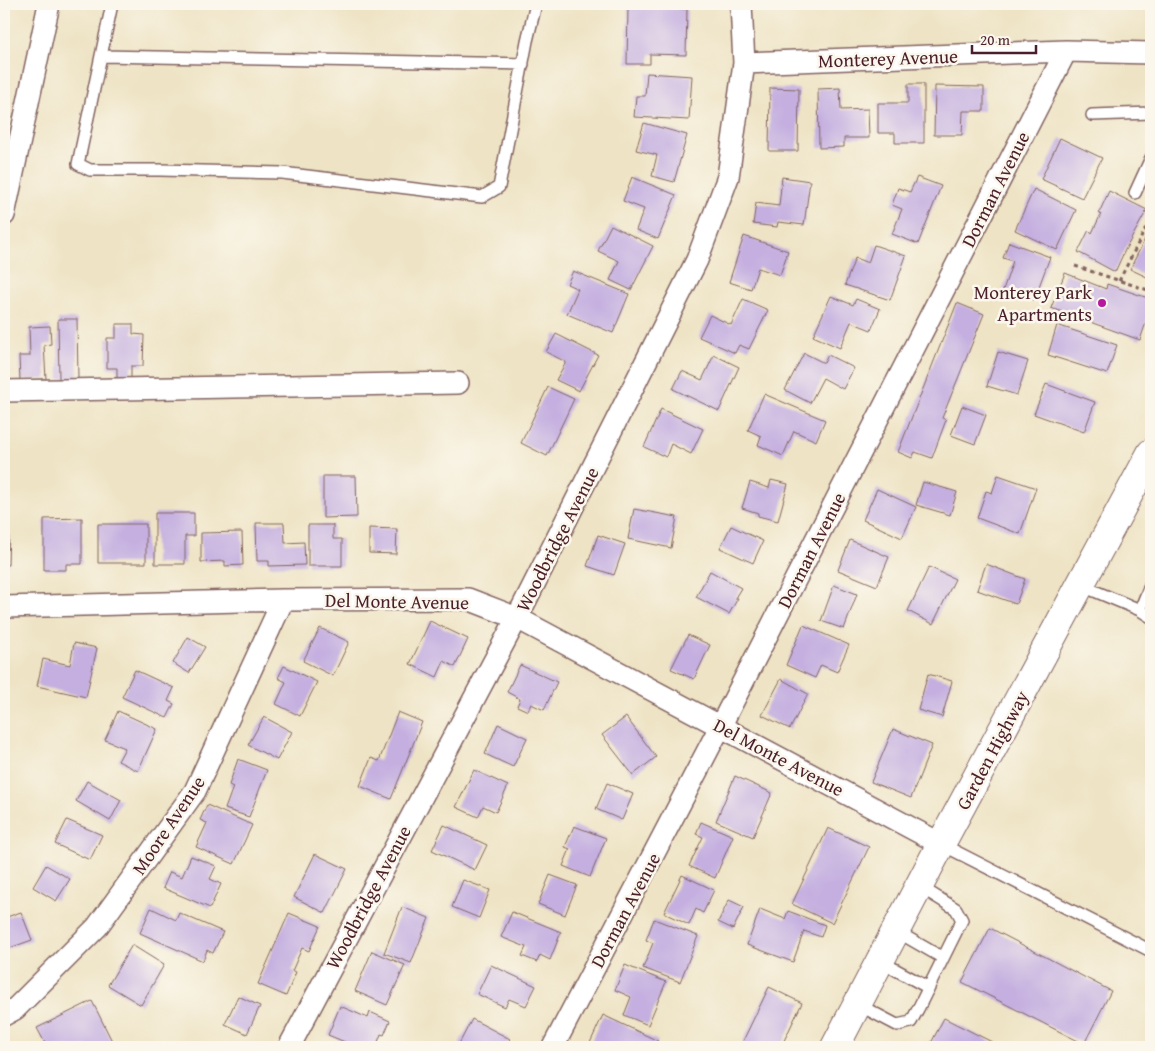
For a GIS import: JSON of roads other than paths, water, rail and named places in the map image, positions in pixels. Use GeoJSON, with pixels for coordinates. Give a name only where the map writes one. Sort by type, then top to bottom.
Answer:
{"type":"FeatureCollection","features":[{"type":"Feature","properties":{"kind":"main road","name":"Garden Highway"},"geometry":{"type":"LineString","coordinates":[[841,1043],[857,1004],[941,844],[1151,454]]}},
{"type":"Feature","properties":{"kind":"street"},"geometry":{"type":"LineString","coordinates":[[4,215],[49,4]]}},
{"type":"Feature","properties":{"kind":"street","name":"Woodbridge Avenue"},"geometry":{"type":"LineString","coordinates":[[289,1047],[517,618],[697,260],[728,177],[744,63],[741,4]]}},
{"type":"Feature","properties":{"kind":"street","name":"Monterey Avenue"},"geometry":{"type":"LineString","coordinates":[[744,63],[1066,51],[1151,53]]}},
{"type":"Feature","properties":{"kind":"street","name":"Dorman Avenue"},"geometry":{"type":"LineString","coordinates":[[553,1047],[721,725],[1066,51]]}},
{"type":"Feature","properties":{"kind":"street"},"geometry":{"type":"LineString","coordinates":[[4,391],[458,383]]}},
{"type":"Feature","properties":{"kind":"street","name":"Del Monte Avenue"},"geometry":{"type":"LineString","coordinates":[[4,607],[283,600],[468,599],[517,618],[721,725],[941,844]]}},
{"type":"Feature","properties":{"kind":"street","name":"Moore Avenue"},"geometry":{"type":"LineString","coordinates":[[4,1015],[15,1009],[97,927],[195,791],[283,600]]}},
{"type":"Feature","properties":{"kind":"lane"},"geometry":{"type":"LineString","coordinates":[[112,4],[78,164],[90,170],[282,174],[482,197],[499,187],[522,64],[536,4]]}},
{"type":"Feature","properties":{"kind":"lane"},"geometry":{"type":"LineString","coordinates":[[101,56],[522,64]]}},
{"type":"Feature","properties":{"kind":"lane"},"geometry":{"type":"LineString","coordinates":[[1092,115],[1151,113]]}},
{"type":"Feature","properties":{"kind":"lane"},"geometry":{"type":"LineString","coordinates":[[1135,193],[1151,158]]}},
{"type":"Feature","properties":{"kind":"lane"},"geometry":{"type":"LineString","coordinates":[[1140,610],[1151,583]]}},
{"type":"Feature","properties":{"kind":"lane"},"geometry":{"type":"LineString","coordinates":[[1080,585],[1140,610],[1151,618]]}},
{"type":"Feature","properties":{"kind":"lane"},"geometry":{"type":"LineString","coordinates":[[941,844],[1151,951]]}},
{"type":"Feature","properties":{"kind":"lane"},"geometry":{"type":"LineString","coordinates":[[857,1004],[897,1025],[911,1022],[929,988],[962,920],[956,909],[919,886]]}},
{"type":"Feature","properties":{"kind":"lane"},"geometry":{"type":"LineString","coordinates":[[896,931],[943,958]]}},
{"type":"Feature","properties":{"kind":"lane"},"geometry":{"type":"LineString","coordinates":[[880,961],[929,988]]}},
{"type":"Feature","properties":{"kind":"place","name":"Monterey Park Apartments"},"geometry":{"type":"Point","coordinates":[1102,303]}}]}
